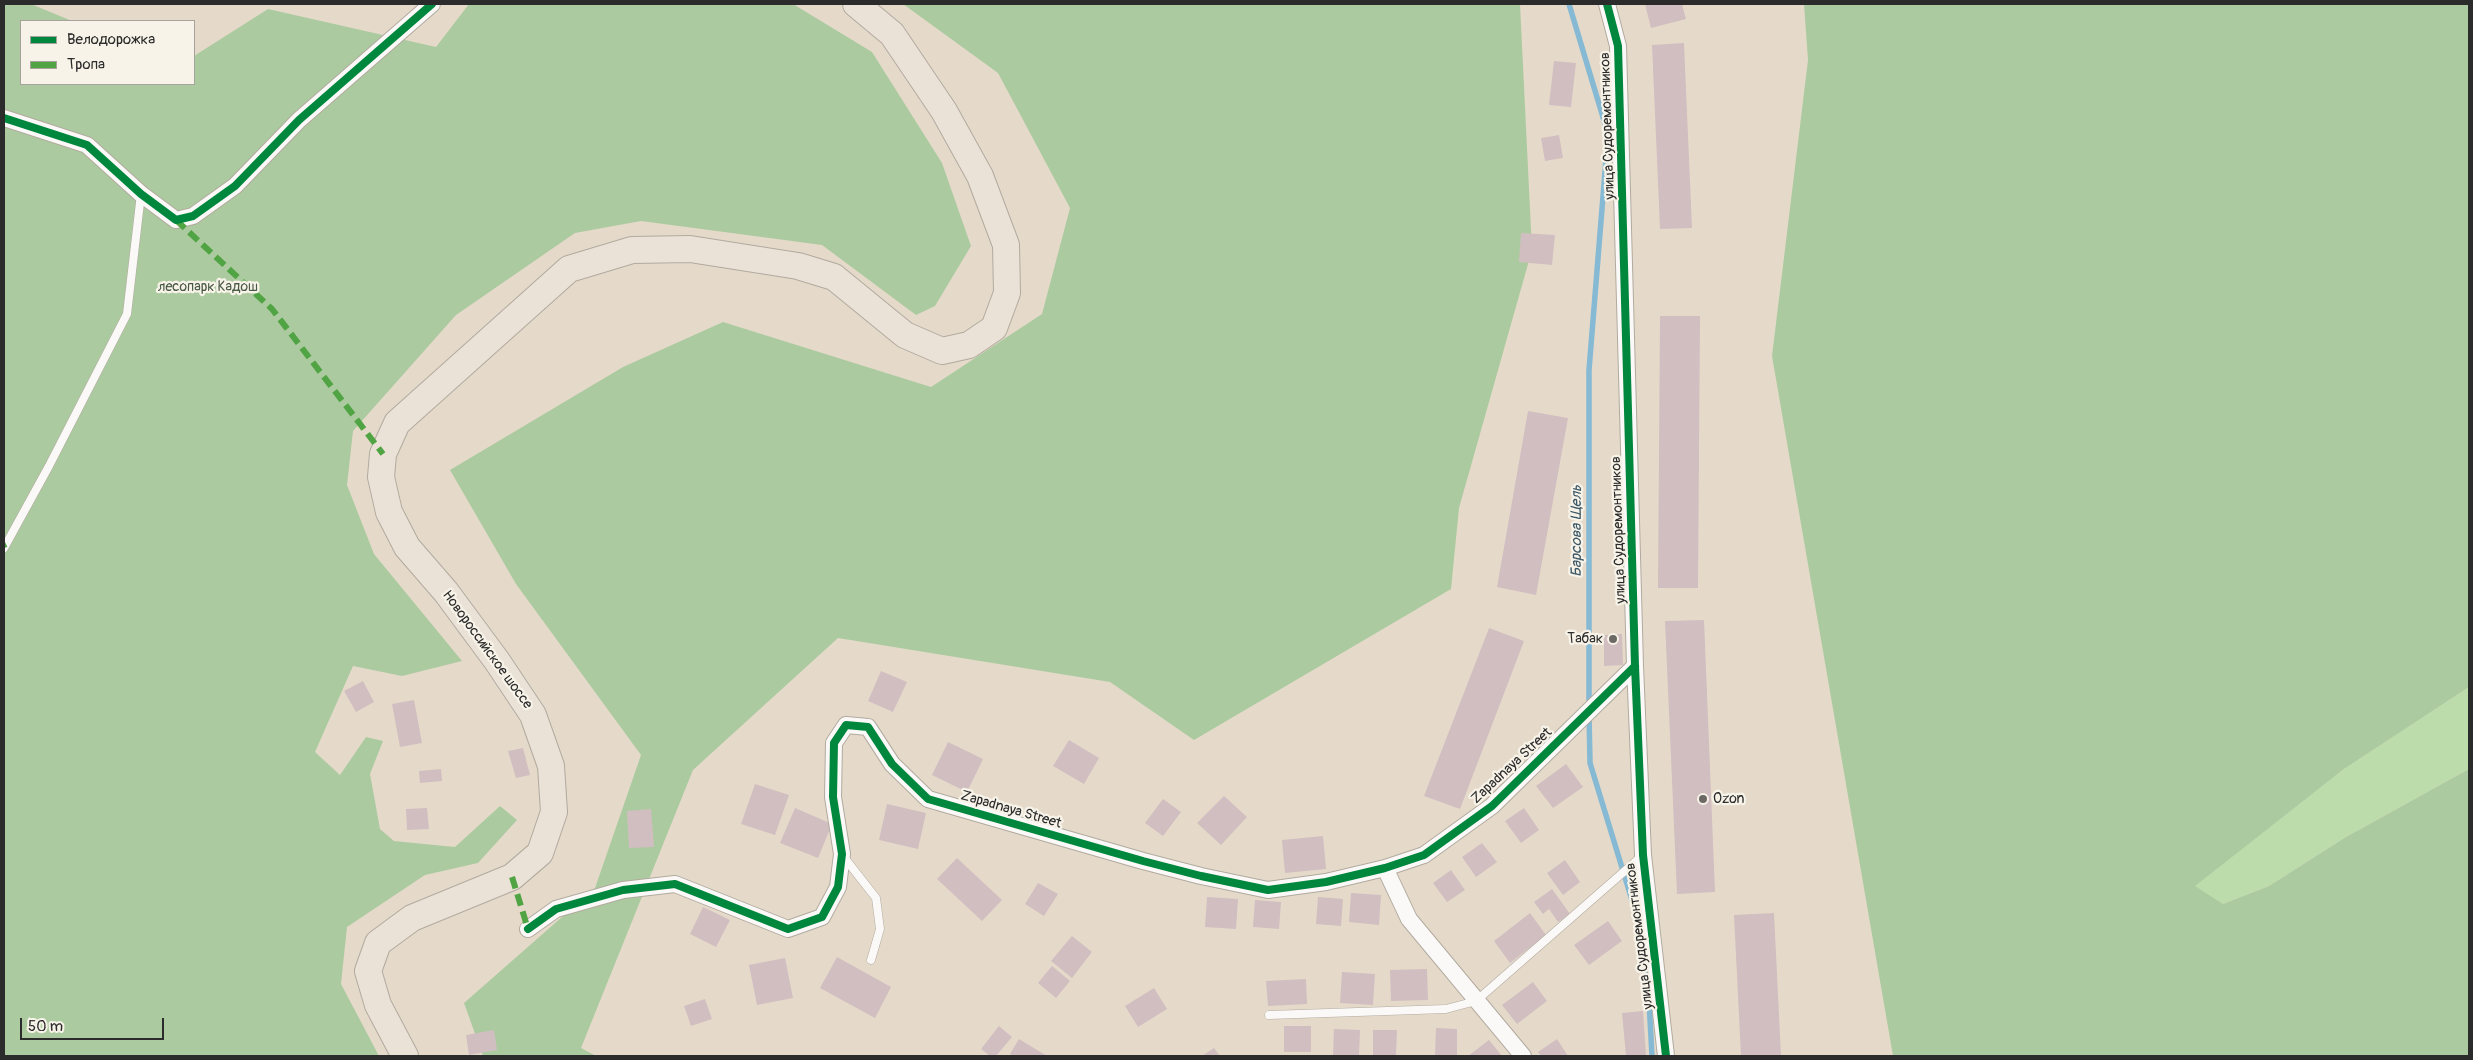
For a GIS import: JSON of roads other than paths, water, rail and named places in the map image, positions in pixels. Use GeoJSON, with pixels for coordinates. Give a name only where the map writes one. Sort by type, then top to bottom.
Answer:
{"type":"FeatureCollection","features":[{"type":"Feature","properties":{"kind":"highway","name":"Новороссийское шоссе"},"geometry":{"type":"LineString","coordinates":[[404,1056],[378,1005],[368,971],[378,943],[412,918],[512,877],[540,853],[554,812],[551,766],[533,715],[497,660],[446,592],[407,547],[389,512],[381,477],[383,454],[397,423],[568,269],[632,250],[690,249],[798,266],[834,277],[905,335],[942,351],[969,345],[994,328],[1007,293],[1006,245],[980,176],[944,111],[892,34],[856,4]]}},
{"type":"Feature","properties":{"kind":"street"},"geometry":{"type":"LineString","coordinates":[[4,118],[87,145],[141,194],[176,220],[193,216],[234,186],[300,120],[432,4]]}},
{"type":"Feature","properties":{"kind":"street","name":"улица Судоремонтников"},"geometry":{"type":"LineString","coordinates":[[1607,4],[1618,46],[1642,855],[1666,1056]]}},
{"type":"Feature","properties":{"kind":"street","name":"Zapadnaya Street"},"geometry":{"type":"LineString","coordinates":[[528,928],[556,909],[623,890],[675,884],[788,929],[822,917],[838,887],[842,854],[833,797],[834,743],[846,725],[868,727],[892,764],[928,799],[1143,861],[1268,890],[1326,882],[1385,868],[1424,855],[1492,806],[1635,666]]}},
{"type":"Feature","properties":{"kind":"street"},"geometry":{"type":"LineString","coordinates":[[1385,868],[1408,919],[1523,1056]]}},
{"type":"Feature","properties":{"kind":"lane"},"geometry":{"type":"LineString","coordinates":[[4,548],[49,466],[127,314],[141,194]]}},
{"type":"Feature","properties":{"kind":"lane"},"geometry":{"type":"LineString","coordinates":[[842,854],[876,898],[880,929],[871,960]]}},
{"type":"Feature","properties":{"kind":"lane"},"geometry":{"type":"LineString","coordinates":[[1269,1015],[1446,1009],[1476,1001],[1642,855]]}},
{"type":"Feature","properties":{"kind":"waterway","name":"Барсова Щель"},"geometry":{"type":"LineString","coordinates":[[1569,4],[1608,134],[1589,370],[1589,705]]}},
{"type":"Feature","properties":{"kind":"waterway","name":"Барсова Щель"},"geometry":{"type":"LineString","coordinates":[[1589,714],[1590,763],[1646,946],[1652,1056]]}},
{"type":"Feature","properties":{"kind":"place","name":"Табак"},"geometry":{"type":"Point","coordinates":[1613,639]}},
{"type":"Feature","properties":{"kind":"place","name":"Ozon"},"geometry":{"type":"Point","coordinates":[1703,799]}},
{"type":"Feature","properties":{"kind":"park label","name":"лесопарк Кадош"},"geometry":{"type":"Point","coordinates":[208,287]}}]}
